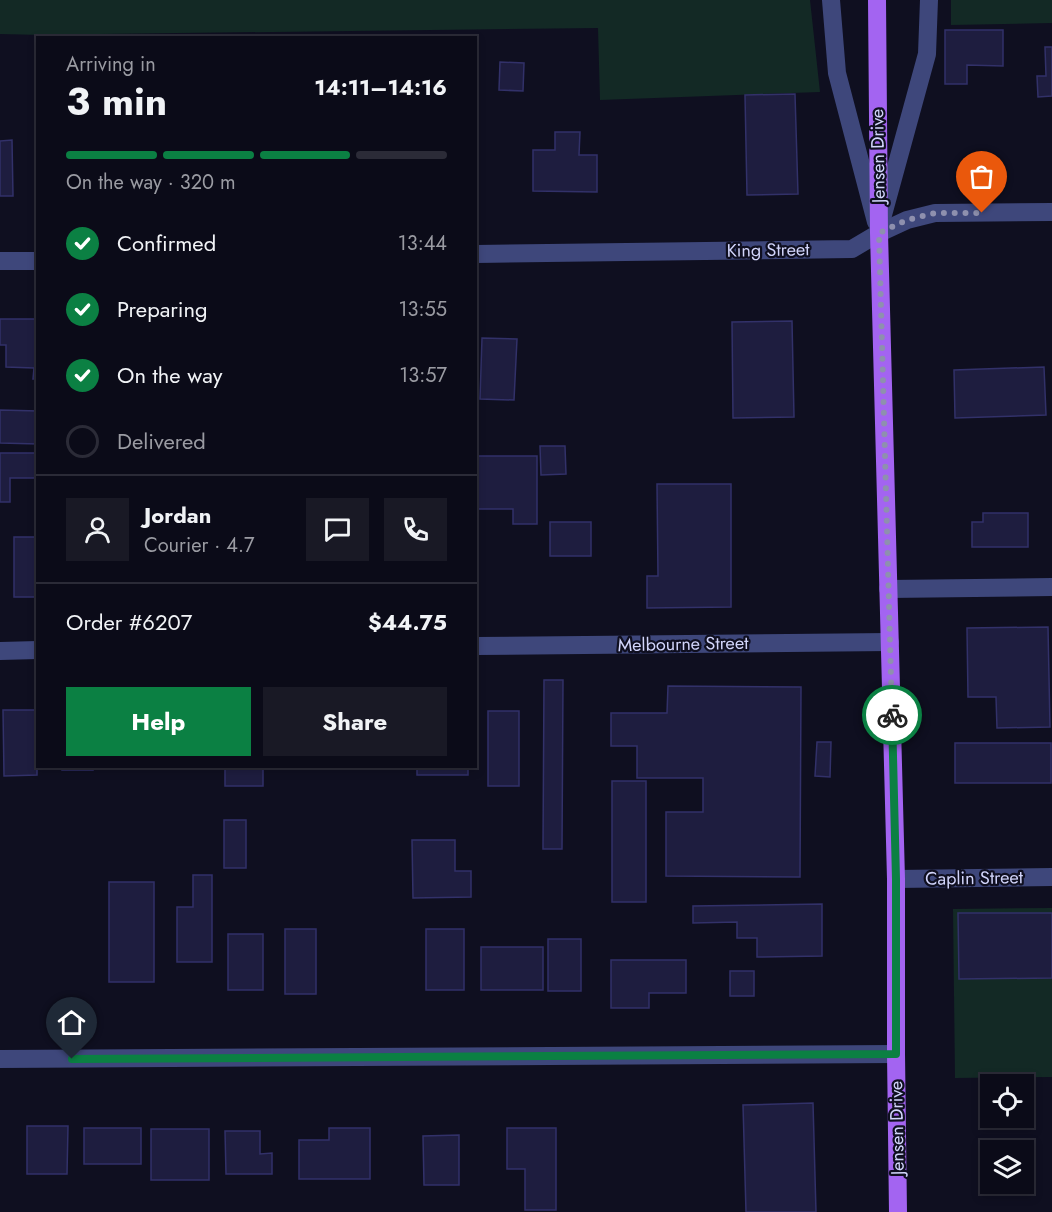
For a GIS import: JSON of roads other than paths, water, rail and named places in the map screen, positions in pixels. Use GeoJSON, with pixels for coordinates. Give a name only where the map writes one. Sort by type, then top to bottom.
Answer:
{"type":"FeatureCollection","features":[{"type":"Feature","properties":{"kind":"main road","name":"Jensen Drive"},"geometry":{"type":"LineString","coordinates":[[876,0],[879,233],[896,879],[898,1212]]}},
{"type":"Feature","properties":{"kind":"street"},"geometry":{"type":"LineString","coordinates":[[831,0],[837,73],[879,233]]}},
{"type":"Feature","properties":{"kind":"street"},"geometry":{"type":"LineString","coordinates":[[879,233],[927,54],[929,0]]}},
{"type":"Feature","properties":{"kind":"street","name":"King Street"},"geometry":{"type":"LineString","coordinates":[[477,254],[852,249],[907,220],[935,213],[1052,212]]}},
{"type":"Feature","properties":{"kind":"street"},"geometry":{"type":"LineString","coordinates":[[0,261],[36,261]]}},
{"type":"Feature","properties":{"kind":"street"},"geometry":{"type":"LineString","coordinates":[[888,589],[1052,587]]}},
{"type":"Feature","properties":{"kind":"street","name":"Melbourne Street"},"geometry":{"type":"LineString","coordinates":[[477,646],[890,642]]}},
{"type":"Feature","properties":{"kind":"street"},"geometry":{"type":"LineString","coordinates":[[0,651],[36,650]]}},
{"type":"Feature","properties":{"kind":"street","name":"Caplin Street"},"geometry":{"type":"LineString","coordinates":[[896,879],[1052,877]]}},
{"type":"Feature","properties":{"kind":"street"},"geometry":{"type":"LineString","coordinates":[[0,1059],[896,1054]]}}]}
